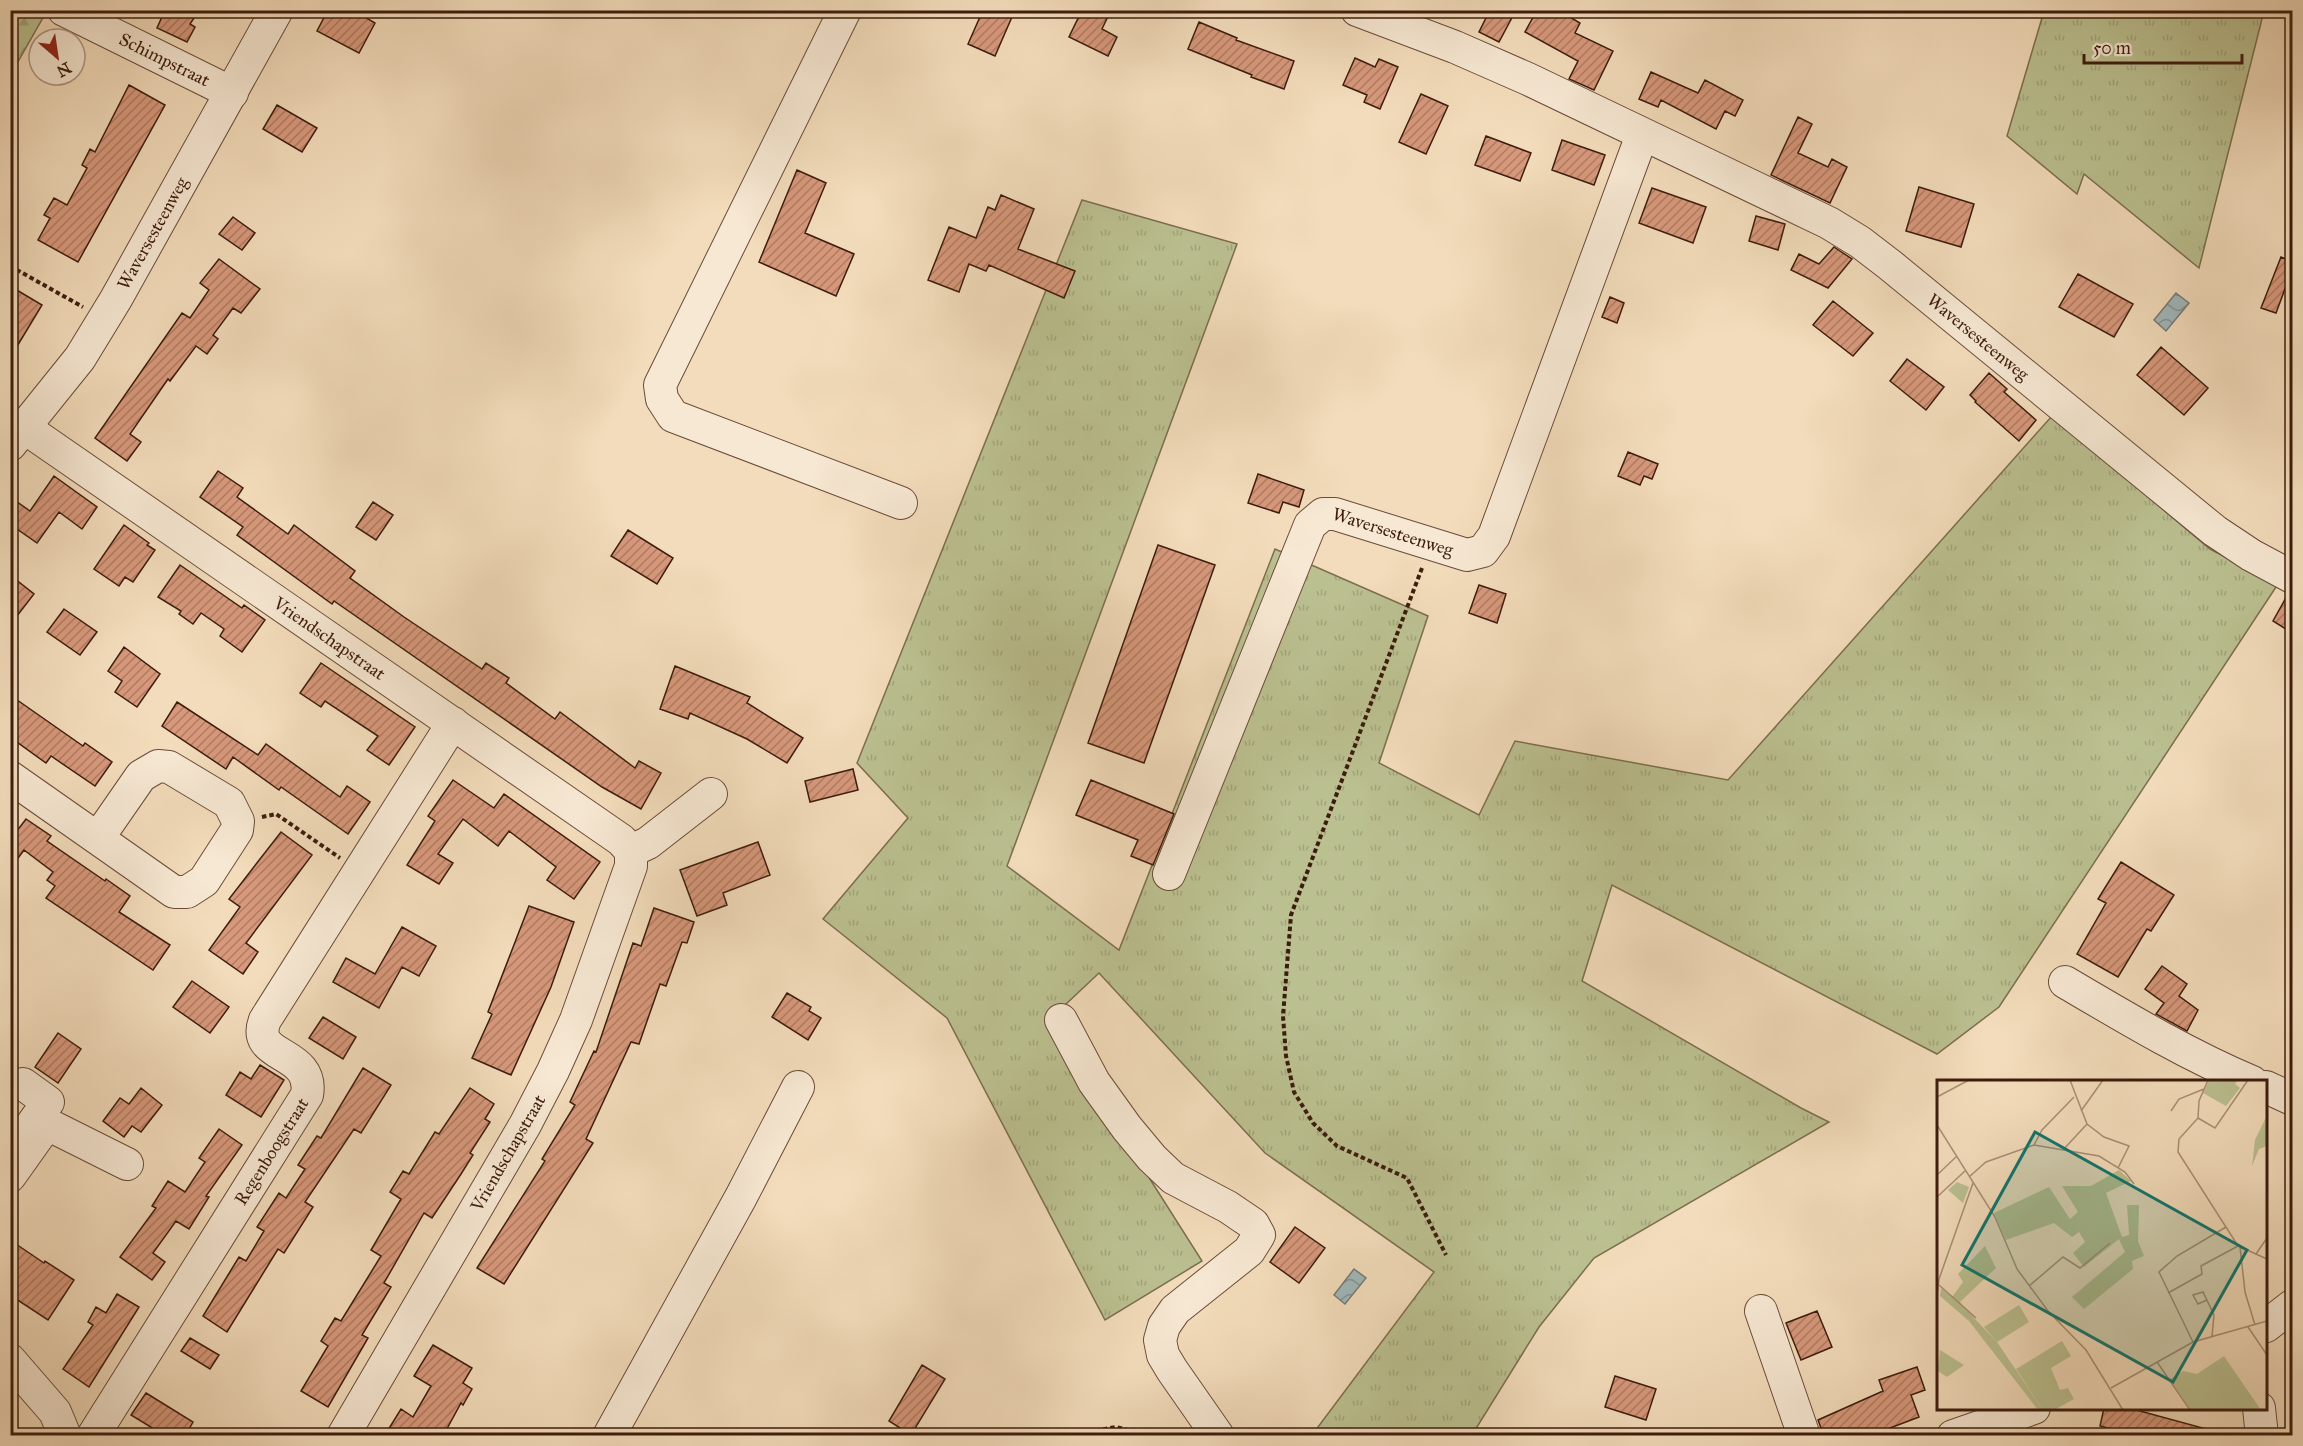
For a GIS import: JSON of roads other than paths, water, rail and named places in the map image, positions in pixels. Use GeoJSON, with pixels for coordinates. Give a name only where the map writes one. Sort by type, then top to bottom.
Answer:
{"type":"FeatureCollection","features":[{"type":"Feature","properties":{"kind":"street","name":"Schimpstraat"},"geometry":{"type":"LineString","coordinates":[[64,10],[232,93]]}},
{"type":"Feature","properties":{"kind":"street","name":"Waversesteenweg"},"geometry":{"type":"LineString","coordinates":[[18,436],[80,358],[104,319],[277,10]]}},
{"type":"Feature","properties":{"kind":"street"},"geometry":{"type":"LineString","coordinates":[[845,10],[660,385],[662,399],[672,416],[901,503]]}},
{"type":"Feature","properties":{"kind":"street","name":"Waversesteenweg"},"geometry":{"type":"LineString","coordinates":[[1357,10],[1455,47],[1528,79],[1829,223],[1860,242],[2215,531],[2292,577]]}},
{"type":"Feature","properties":{"kind":"street","name":"Waversesteenweg"},"geometry":{"type":"LineString","coordinates":[[1169,874],[1310,525],[1323,514],[1335,514],[1467,555],[1483,551],[1494,536],[1642,135]]}},
{"type":"Feature","properties":{"kind":"street","name":"Vriendschapstraat"},"geometry":{"type":"LineString","coordinates":[[18,436],[453,723],[621,840],[631,851],[631,866],[576,1020],[553,1071],[525,1125],[343,1436]]}},
{"type":"Feature","properties":{"kind":"street","name":"Regenboogstraat"},"geometry":{"type":"LineString","coordinates":[[93,1436],[307,1095],[309,1084],[300,1066],[269,1046],[263,1039],[261,1030],[265,1020],[453,723]]}},
{"type":"Feature","properties":{"kind":"street"},"geometry":{"type":"LineString","coordinates":[[10,777],[174,892],[187,892],[204,881],[237,830],[238,821],[229,803],[169,767],[158,766],[141,776],[98,838]]}},
{"type":"Feature","properties":{"kind":"street"},"geometry":{"type":"LineString","coordinates":[[631,851],[648,843],[711,794]]}},
{"type":"Feature","properties":{"kind":"street"},"geometry":{"type":"LineString","coordinates":[[2065,982],[2153,1034],[2247,1080]]}},
{"type":"Feature","properties":{"kind":"street"},"geometry":{"type":"LineString","coordinates":[[1061,1020],[1094,1082],[1152,1158],[1173,1178],[1227,1207],[1252,1224],[1259,1235],[1250,1251],[1175,1310],[1164,1326],[1160,1340],[1163,1355],[1172,1370],[1218,1436]]}},
{"type":"Feature","properties":{"kind":"street"},"geometry":{"type":"LineString","coordinates":[[10,1154],[48,1102],[23,1084]]}},
{"type":"Feature","properties":{"kind":"street"},"geometry":{"type":"LineString","coordinates":[[609,1436],[741,1197],[798,1087]]}},
{"type":"Feature","properties":{"kind":"street"},"geometry":{"type":"LineString","coordinates":[[2267,1088],[2292,1099]]}},
{"type":"Feature","properties":{"kind":"street"},"geometry":{"type":"LineString","coordinates":[[10,1176],[47,1124],[127,1164]]}},
{"type":"Feature","properties":{"kind":"street"},"geometry":{"type":"LineString","coordinates":[[2267,1325],[2292,1306]]}},
{"type":"Feature","properties":{"kind":"street"},"geometry":{"type":"LineString","coordinates":[[1761,1311],[1804,1436]]}},
{"type":"Feature","properties":{"kind":"street"},"geometry":{"type":"LineString","coordinates":[[10,1360],[55,1412],[65,1436]]}},
{"type":"Feature","properties":{"kind":"street"},"geometry":{"type":"LineString","coordinates":[[1953,1436],[1988,1429],[2030,1410]]}},
{"type":"Feature","properties":{"kind":"street"},"geometry":{"type":"LineString","coordinates":[[2259,1410],[2262,1436]]}},
{"type":"Feature","properties":{"kind":"water"},"geometry":{"type":"Polygon","coordinates":[[[2176,293],[2189,303],[2166,331],[2154,320],[2176,293]]]}},
{"type":"Feature","properties":{"kind":"water"},"geometry":{"type":"Polygon","coordinates":[[[1354,1269],[1366,1278],[1345,1304],[1334,1295],[1354,1269]]]}}]}
